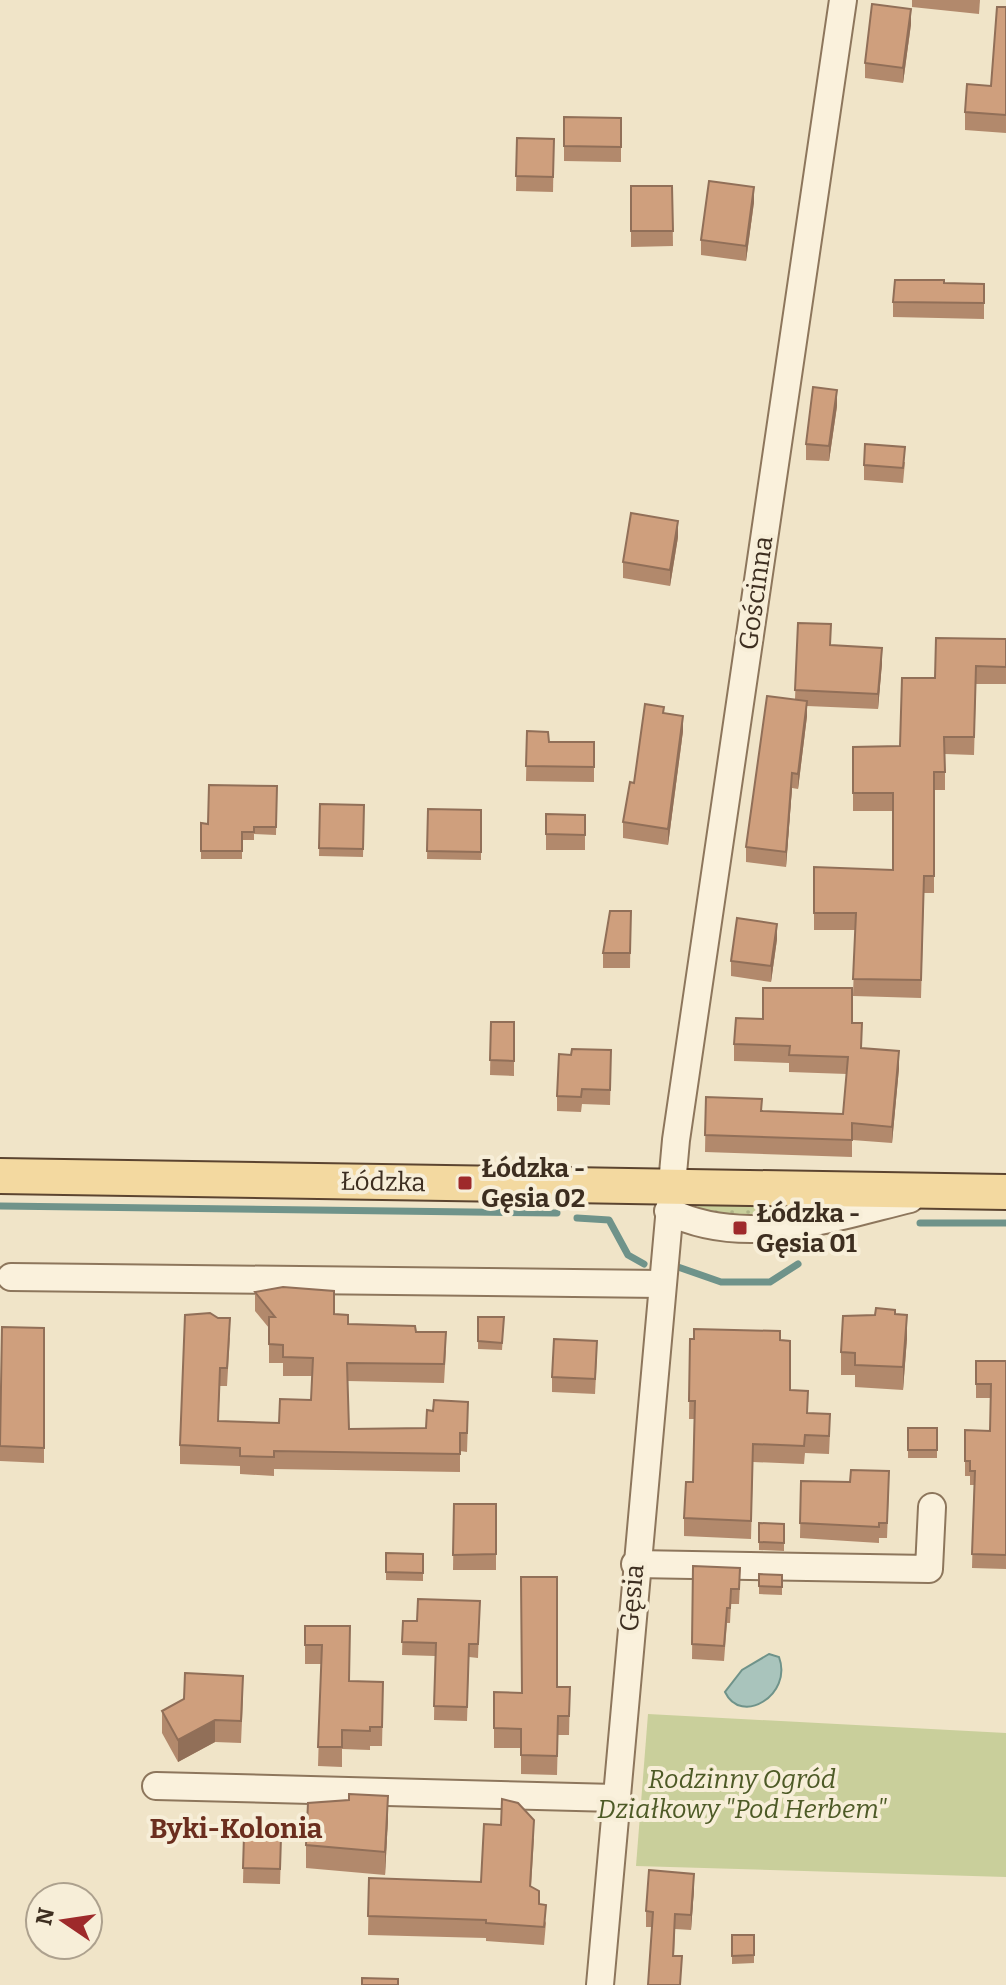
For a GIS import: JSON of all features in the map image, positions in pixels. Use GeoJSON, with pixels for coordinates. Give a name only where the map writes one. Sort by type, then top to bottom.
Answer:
{"type":"FeatureCollection","features":[{"type":"Feature","properties":{"kind":"main road","name":"Łódzka"},"geometry":{"type":"LineString","coordinates":[[0,1176],[669,1198],[1006,1192]]}},
{"type":"Feature","properties":{"kind":"street","name":"Gościnna"},"geometry":{"type":"LineString","coordinates":[[669,1198],[843,0]]}},
{"type":"Feature","properties":{"kind":"street","name":"Gęsia"},"geometry":{"type":"LineString","coordinates":[[600,1985],[669,1198]]}},
{"type":"Feature","properties":{"kind":"street"},"geometry":{"type":"LineString","coordinates":[[11,1277],[662,1284]]}},
{"type":"Feature","properties":{"kind":"street"},"geometry":{"type":"LineString","coordinates":[[635,1564],[929,1569],[932,1507]]}},
{"type":"Feature","properties":{"kind":"street"},"geometry":{"type":"LineString","coordinates":[[156,1786],[615,1798]]}},
{"type":"Feature","properties":{"kind":"green space"},"geometry":{"type":"Polygon","coordinates":[[[704,1202],[839,1203],[768,1222],[694,1209],[704,1202]]]}},
{"type":"Feature","properties":{"kind":"green space","name":"Rodzinny Ogród Działkowy \"Pod Herbem\""},"geometry":{"type":"Polygon","coordinates":[[[648,1714],[1006,1733],[1006,1877],[636,1866],[648,1714]]]}},
{"type":"Feature","properties":{"kind":"water"},"geometry":{"type":"Polygon","coordinates":[[[769,1654],[779,1657],[781,1671],[779,1683],[772,1694],[753,1706],[732,1702],[725,1692],[742,1670],[769,1654]]]}},
{"type":"Feature","properties":{"kind":"building"},"geometry":{"type":"Polygon","coordinates":[[[872,4],[911,9],[903,68],[865,63],[872,4]]]}},
{"type":"Feature","properties":{"kind":"building"},"geometry":{"type":"Polygon","coordinates":[[[997,7],[1006,7],[1006,115],[965,112],[967,84],[991,86],[997,7]]]}},
{"type":"Feature","properties":{"kind":"building"},"geometry":{"type":"Polygon","coordinates":[[[564,117],[621,118],[621,147],[564,146],[564,117]]]}},
{"type":"Feature","properties":{"kind":"building"},"geometry":{"type":"Polygon","coordinates":[[[517,138],[554,139],[553,177],[516,176],[517,138]]]}},
{"type":"Feature","properties":{"kind":"building"},"geometry":{"type":"Polygon","coordinates":[[[709,181],[754,187],[746,246],[701,240],[709,181]]]}},
{"type":"Feature","properties":{"kind":"building"},"geometry":{"type":"Polygon","coordinates":[[[631,186],[672,186],[673,231],[631,231],[631,186]]]}},
{"type":"Feature","properties":{"kind":"building"},"geometry":{"type":"Polygon","coordinates":[[[895,280],[984,284],[984,303],[893,302],[895,280]]]}},
{"type":"Feature","properties":{"kind":"building"},"geometry":{"type":"Polygon","coordinates":[[[813,387],[837,390],[829,446],[806,444],[813,387]]]}},
{"type":"Feature","properties":{"kind":"building"},"geometry":{"type":"Polygon","coordinates":[[[865,444],[905,447],[903,468],[864,465],[865,444]]]}},
{"type":"Feature","properties":{"kind":"building"},"geometry":{"type":"Polygon","coordinates":[[[631,513],[678,521],[670,570],[623,562],[631,513]]]}},
{"type":"Feature","properties":{"kind":"building"},"geometry":{"type":"Polygon","coordinates":[[[798,623],[831,624],[830,645],[882,648],[878,694],[795,690],[798,623]]]}},
{"type":"Feature","properties":{"kind":"building"},"geometry":{"type":"Polygon","coordinates":[[[936,638],[1006,639],[1006,667],[976,666],[974,737],[944,737],[945,772],[934,772],[934,876],[924,876],[921,980],[853,979],[856,913],[814,913],[814,867],[893,870],[893,793],[853,793],[853,747],[900,746],[902,678],[935,678],[936,638]]]}},
{"type":"Feature","properties":{"kind":"building"},"geometry":{"type":"Polygon","coordinates":[[[767,696],[807,701],[798,774],[792,773],[786,852],[746,847],[767,696]]]}},
{"type":"Feature","properties":{"kind":"building"},"geometry":{"type":"Polygon","coordinates":[[[645,704],[664,707],[663,713],[683,716],[668,829],[623,822],[630,782],[634,783],[645,704]]]}},
{"type":"Feature","properties":{"kind":"building"},"geometry":{"type":"Polygon","coordinates":[[[527,731],[548,732],[549,742],[594,742],[594,767],[526,766],[527,731]]]}},
{"type":"Feature","properties":{"kind":"building"},"geometry":{"type":"Polygon","coordinates":[[[209,785],[277,786],[276,827],[254,827],[254,832],[242,832],[242,851],[201,851],[201,823],[208,824],[209,785]]]}},
{"type":"Feature","properties":{"kind":"building"},"geometry":{"type":"Polygon","coordinates":[[[320,804],[364,805],[363,849],[319,848],[320,804]]]}},
{"type":"Feature","properties":{"kind":"building"},"geometry":{"type":"Polygon","coordinates":[[[428,809],[481,810],[481,852],[427,851],[428,809]]]}},
{"type":"Feature","properties":{"kind":"building"},"geometry":{"type":"Polygon","coordinates":[[[546,814],[585,815],[585,835],[546,834],[546,814]]]}},
{"type":"Feature","properties":{"kind":"building"},"geometry":{"type":"Polygon","coordinates":[[[610,911],[631,911],[630,953],[603,953],[610,911]]]}},
{"type":"Feature","properties":{"kind":"building"},"geometry":{"type":"Polygon","coordinates":[[[737,918],[777,924],[771,966],[731,961],[737,918]]]}},
{"type":"Feature","properties":{"kind":"building"},"geometry":{"type":"Polygon","coordinates":[[[763,988],[852,988],[852,1023],[862,1023],[861,1048],[899,1051],[892,1127],[852,1123],[852,1140],[705,1135],[706,1097],[762,1099],[761,1111],[843,1114],[848,1057],[789,1055],[790,1046],[734,1044],[736,1018],[763,1019],[763,988]]]}},
{"type":"Feature","properties":{"kind":"building"},"geometry":{"type":"Polygon","coordinates":[[[491,1022],[514,1022],[514,1061],[490,1060],[491,1022]]]}},
{"type":"Feature","properties":{"kind":"building"},"geometry":{"type":"Polygon","coordinates":[[[572,1049],[611,1050],[610,1090],[582,1089],[581,1097],[557,1096],[559,1054],[571,1055],[572,1049]]]}},
{"type":"Feature","properties":{"kind":"building"},"geometry":{"type":"Polygon","coordinates":[[[283,1287],[334,1291],[334,1314],[348,1315],[348,1324],[415,1326],[416,1332],[446,1332],[444,1364],[347,1363],[349,1429],[426,1428],[427,1410],[433,1411],[434,1400],[468,1402],[467,1433],[460,1433],[460,1454],[274,1451],[274,1457],[240,1456],[240,1448],[180,1445],[185,1315],[210,1313],[218,1318],[230,1318],[227,1368],[220,1368],[218,1421],[279,1423],[280,1399],[311,1400],[313,1358],[283,1357],[283,1345],[269,1344],[269,1317],[275,1317],[255,1292],[283,1287]]]}},
{"type":"Feature","properties":{"kind":"building"},"geometry":{"type":"Polygon","coordinates":[[[876,1308],[907,1315],[903,1367],[855,1365],[855,1353],[841,1352],[843,1316],[875,1315],[876,1308]]]}},
{"type":"Feature","properties":{"kind":"building"},"geometry":{"type":"Polygon","coordinates":[[[478,1317],[504,1317],[502,1343],[478,1341],[478,1317]]]}},
{"type":"Feature","properties":{"kind":"building"},"geometry":{"type":"Polygon","coordinates":[[[2,1327],[44,1328],[44,1448],[0,1446],[2,1327]]]}},
{"type":"Feature","properties":{"kind":"building"},"geometry":{"type":"Polygon","coordinates":[[[694,1329],[780,1331],[780,1340],[790,1341],[790,1390],[808,1391],[807,1413],[830,1414],[829,1436],[805,1435],[804,1446],[753,1444],[751,1521],[684,1518],[686,1482],[693,1482],[695,1401],[689,1401],[690,1339],[694,1339],[694,1329]]]}},
{"type":"Feature","properties":{"kind":"building"},"geometry":{"type":"Polygon","coordinates":[[[554,1339],[597,1341],[595,1379],[552,1377],[554,1339]]]}},
{"type":"Feature","properties":{"kind":"building"},"geometry":{"type":"Polygon","coordinates":[[[976,1361],[1006,1361],[1006,1555],[972,1554],[975,1471],[970,1471],[970,1461],[965,1461],[965,1430],[990,1431],[991,1384],[976,1384],[976,1361]]]}},
{"type":"Feature","properties":{"kind":"building"},"geometry":{"type":"Polygon","coordinates":[[[908,1428],[937,1428],[937,1450],[908,1450],[908,1428]]]}},
{"type":"Feature","properties":{"kind":"building"},"geometry":{"type":"Polygon","coordinates":[[[851,1470],[889,1471],[887,1523],[879,1523],[879,1527],[800,1523],[801,1481],[850,1482],[851,1470]]]}},
{"type":"Feature","properties":{"kind":"building"},"geometry":{"type":"Polygon","coordinates":[[[454,1504],[496,1504],[496,1554],[453,1555],[454,1504]]]}},
{"type":"Feature","properties":{"kind":"building"},"geometry":{"type":"Polygon","coordinates":[[[759,1523],[784,1524],[784,1543],[759,1542],[759,1523]]]}},
{"type":"Feature","properties":{"kind":"building"},"geometry":{"type":"Polygon","coordinates":[[[386,1553],[423,1554],[423,1573],[386,1572],[386,1553]]]}},
{"type":"Feature","properties":{"kind":"building"},"geometry":{"type":"Polygon","coordinates":[[[693,1566],[740,1568],[739,1589],[731,1589],[730,1608],[727,1608],[724,1646],[692,1644],[693,1566]]]}},
{"type":"Feature","properties":{"kind":"building"},"geometry":{"type":"Polygon","coordinates":[[[759,1574],[782,1575],[782,1587],[759,1586],[759,1574]]]}},
{"type":"Feature","properties":{"kind":"building"},"geometry":{"type":"Polygon","coordinates":[[[521,1577],[557,1577],[557,1687],[570,1687],[569,1716],[558,1716],[557,1756],[521,1755],[521,1729],[494,1728],[494,1692],[522,1693],[521,1577]]]}},
{"type":"Feature","properties":{"kind":"building"},"geometry":{"type":"Polygon","coordinates":[[[418,1599],[480,1601],[478,1644],[469,1644],[467,1707],[434,1706],[436,1643],[402,1642],[403,1621],[417,1621],[418,1599]]]}},
{"type":"Feature","properties":{"kind":"building"},"geometry":{"type":"Polygon","coordinates":[[[305,1626],[350,1626],[349,1681],[383,1682],[382,1727],[370,1727],[370,1731],[342,1730],[342,1747],[318,1747],[322,1645],[305,1645],[305,1626]]]}},
{"type":"Feature","properties":{"kind":"building"},"geometry":{"type":"Polygon","coordinates":[[[185,1673],[243,1676],[241,1721],[215,1720],[178,1740],[162,1711],[184,1699],[185,1673]]]}},
{"type":"Feature","properties":{"kind":"building"},"geometry":{"type":"Polygon","coordinates":[[[349,1794],[388,1796],[385,1852],[306,1845],[308,1803],[349,1800],[349,1794]]]}},
{"type":"Feature","properties":{"kind":"building"},"geometry":{"type":"Polygon","coordinates":[[[502,1799],[518,1803],[534,1820],[530,1886],[539,1891],[539,1904],[546,1905],[544,1927],[486,1923],[486,1920],[368,1916],[369,1878],[481,1882],[484,1824],[501,1825],[502,1799]]]}},
{"type":"Feature","properties":{"kind":"building"},"geometry":{"type":"Polygon","coordinates":[[[244,1835],[281,1837],[280,1869],[243,1868],[244,1835]]]}},
{"type":"Feature","properties":{"kind":"building"},"geometry":{"type":"Polygon","coordinates":[[[649,1870],[694,1874],[691,1915],[675,1914],[673,1956],[682,1956],[680,1985],[648,1985],[653,1912],[646,1911],[649,1870]]]}},
{"type":"Feature","properties":{"kind":"building"},"geometry":{"type":"Polygon","coordinates":[[[732,1935],[754,1935],[754,1955],[732,1956],[732,1935]]]}},
{"type":"Feature","properties":{"kind":"building"},"geometry":{"type":"Polygon","coordinates":[[[362,1978],[398,1979],[398,1985],[362,1985],[362,1978]]]}},
{"type":"Feature","properties":{"kind":"waterway"},"geometry":{"type":"LineString","coordinates":[[0,1206],[557,1213]]}},
{"type":"Feature","properties":{"kind":"waterway"},"geometry":{"type":"LineString","coordinates":[[577,1218],[609,1220],[628,1255],[644,1264]]}},
{"type":"Feature","properties":{"kind":"waterway"},"geometry":{"type":"LineString","coordinates":[[920,1223],[1006,1223]]}},
{"type":"Feature","properties":{"kind":"waterway"},"geometry":{"type":"LineString","coordinates":[[678,1267],[721,1282],[770,1282],[798,1264]]}},
{"type":"Feature","properties":{"kind":"place","name":"Łódzka - Gęsia 02"},"geometry":{"type":"Point","coordinates":[465,1183]}},
{"type":"Feature","properties":{"kind":"place","name":"Łódzka - Gęsia 01"},"geometry":{"type":"Point","coordinates":[740,1228]}},
{"type":"Feature","properties":{"kind":"district","name":"Byki-Kolonia"},"geometry":{"type":"Point","coordinates":[236,1828]}}]}
